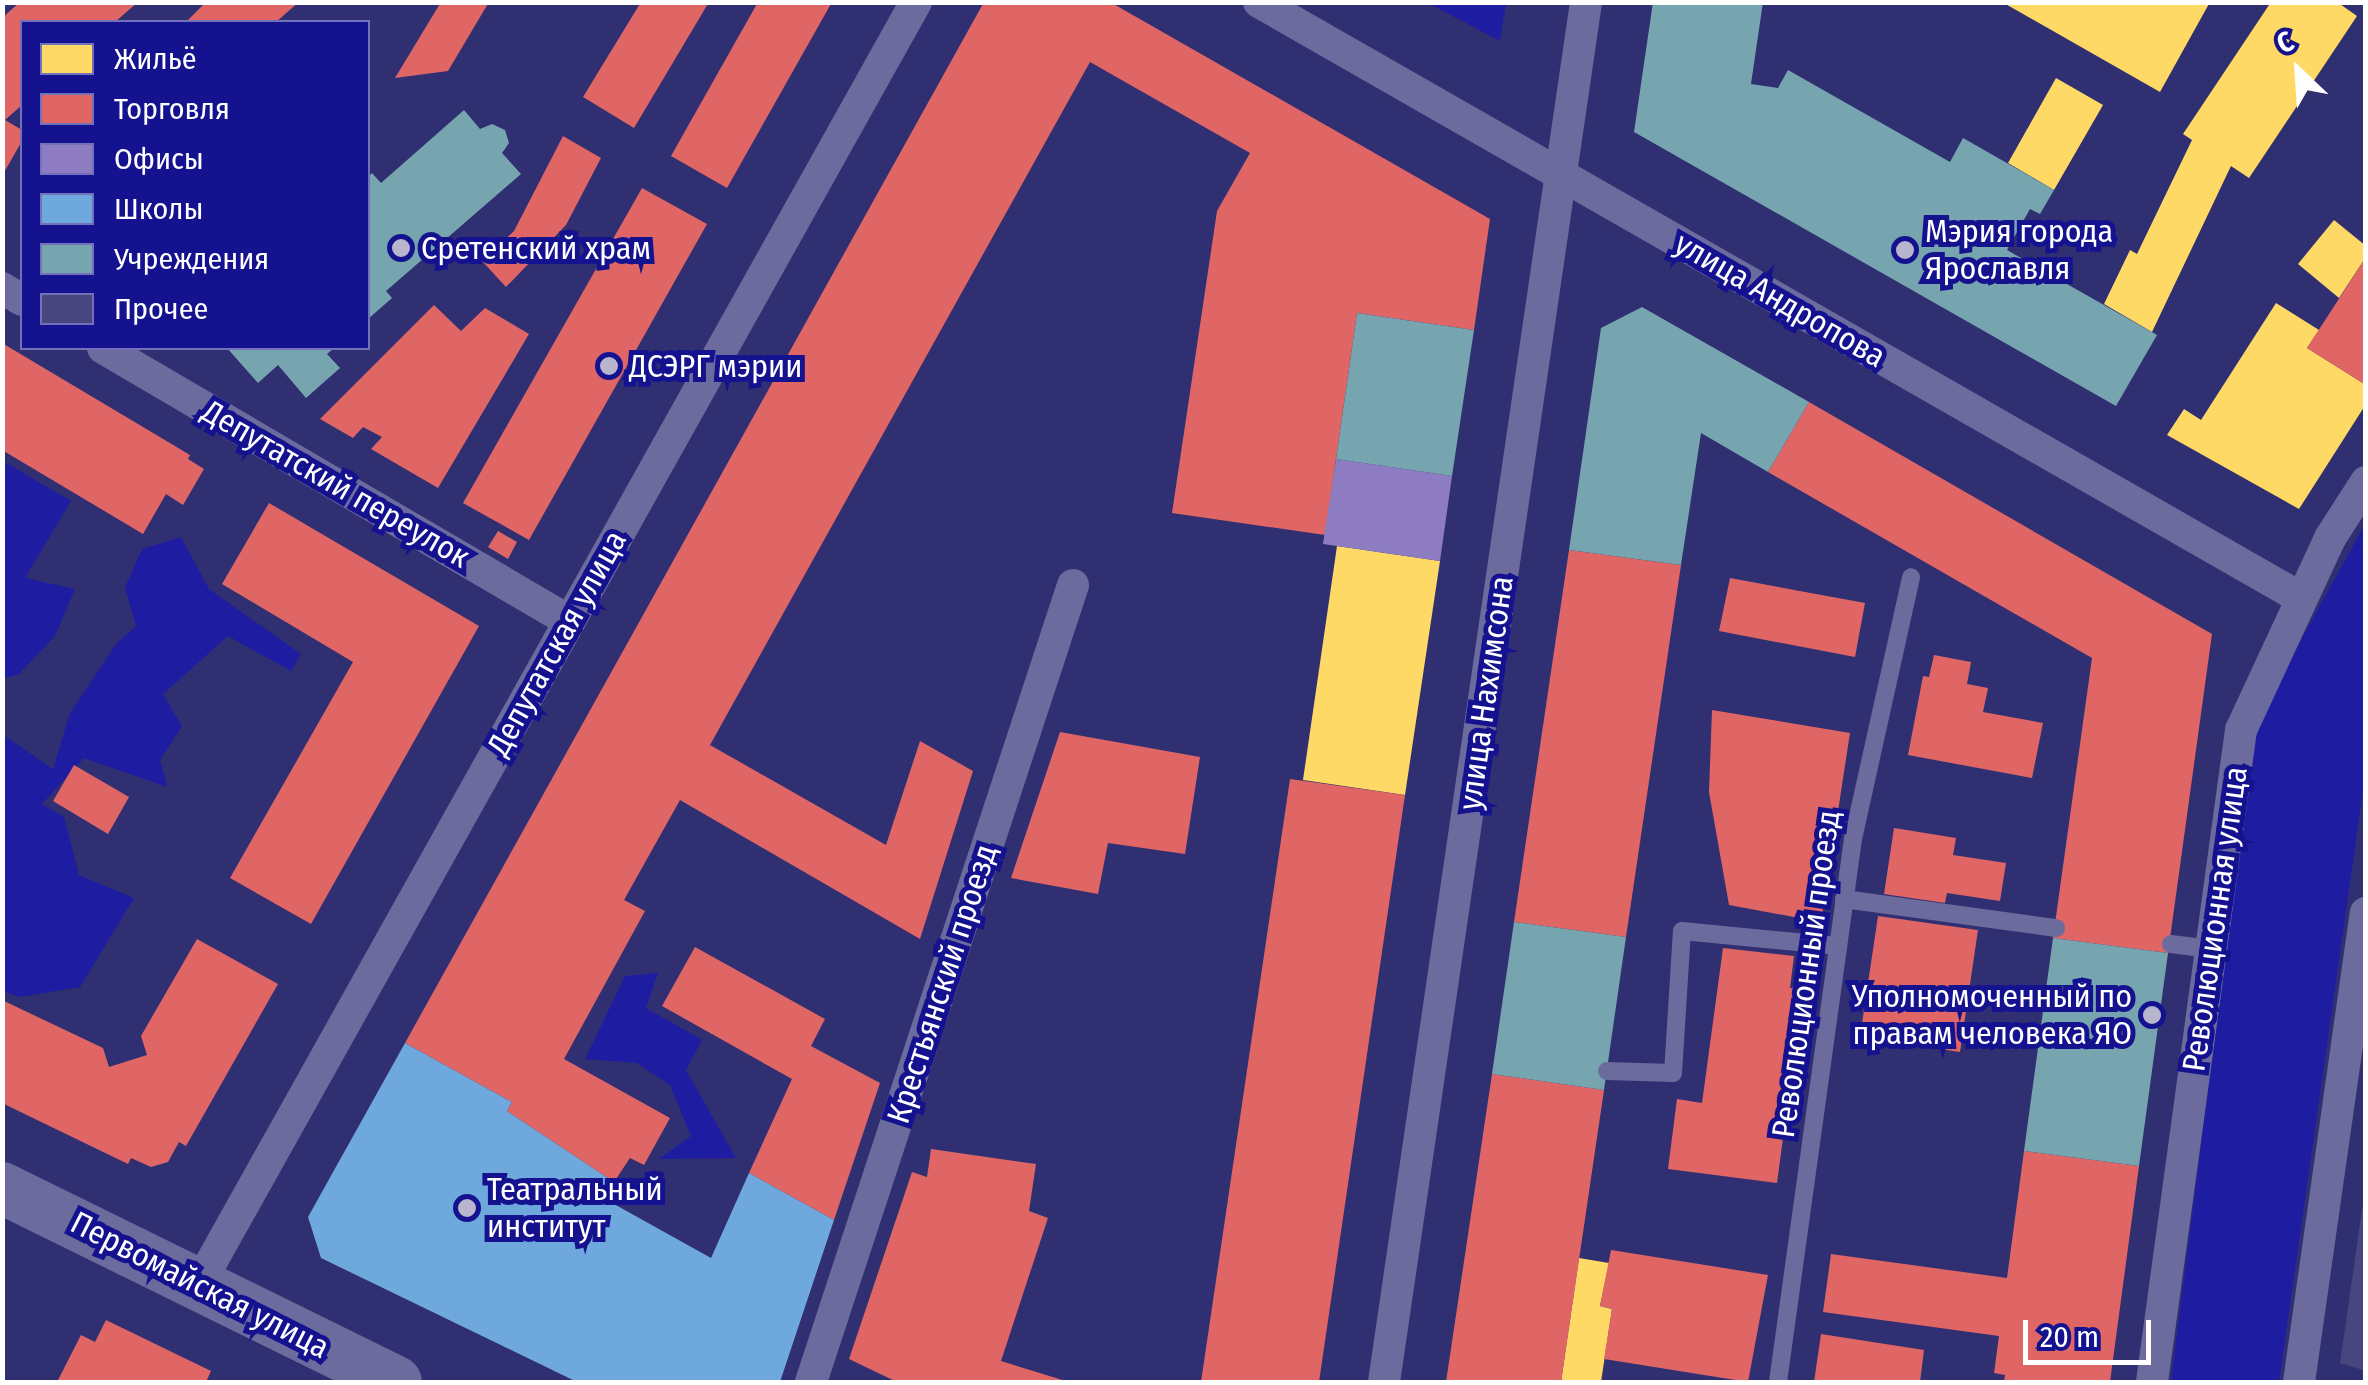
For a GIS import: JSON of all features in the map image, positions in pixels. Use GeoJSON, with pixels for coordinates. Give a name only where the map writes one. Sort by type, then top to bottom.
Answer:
{"type":"FeatureCollection","features":[{"type":"Feature","properties":{"kind":"main road","name":"Первомайская улица"},"geometry":{"type":"LineString","coordinates":[[2,1188],[396,1382]]}},
{"type":"Feature","properties":{"kind":"street","name":"Депутатская улица"},"geometry":{"type":"LineString","coordinates":[[198,1284],[916,2]]}},
{"type":"Feature","properties":{"kind":"street","name":"улица Андропова"},"geometry":{"type":"LineString","coordinates":[[1259,2],[2301,598]]}},
{"type":"Feature","properties":{"kind":"street","name":"улица Нахимсона"},"geometry":{"type":"LineString","coordinates":[[1384,1382],[1586,2]]}},
{"type":"Feature","properties":{"kind":"street","name":"Депутатский переулок"},"geometry":{"type":"LineString","coordinates":[[106,350],[569,621]]}},
{"type":"Feature","properties":{"kind":"street","name":"Революционная улица"},"geometry":{"type":"LineString","coordinates":[[2152,1382],[2244,717],[2330,538],[2366,482]]}},
{"type":"Feature","properties":{"kind":"street","name":"Крестьянский проезд"},"geometry":{"type":"LineString","coordinates":[[811,1382],[1073,585]]}},
{"type":"Feature","properties":{"kind":"street"},"geometry":{"type":"LineString","coordinates":[[2298,1382],[2366,913]]}},
{"type":"Feature","properties":{"kind":"lane","name":"Революционный проезд"},"geometry":{"type":"LineString","coordinates":[[1778,1382],[1844,899],[1910,577]]}},
{"type":"Feature","properties":{"kind":"lane"},"geometry":{"type":"LineString","coordinates":[[1844,899],[2056,928]]}},
{"type":"Feature","properties":{"kind":"lane"},"geometry":{"type":"LineString","coordinates":[[1607,1071],[1673,1073],[1682,931],[1838,946]]}},
{"type":"Feature","properties":{"kind":"lane"},"geometry":{"type":"LineString","coordinates":[[2171,944],[2211,949]]}},
{"type":"Feature","properties":{"kind":"shaded area"},"geometry":{"type":"Polygon","coordinates":[[[1428,3],[1506,3],[1500,41],[1428,3]]]}},
{"type":"Feature","properties":{"kind":"shaded area"},"geometry":{"type":"Polygon","coordinates":[[[3,461],[71,501],[25,578],[75,589],[55,636],[18,675],[3,678],[3,461]]]}},
{"type":"Feature","properties":{"kind":"shaded area"},"geometry":{"type":"Polygon","coordinates":[[[2365,524],[2365,777],[2279,1382],[2171,1382],[2254,725],[2365,524]]]}},
{"type":"Feature","properties":{"kind":"shaded area"},"geometry":{"type":"Polygon","coordinates":[[[181,537],[209,589],[301,654],[291,671],[228,636],[163,694],[182,726],[160,760],[167,787],[84,758],[42,804],[64,817],[79,875],[134,898],[80,987],[19,997],[3,991],[2,734],[53,769],[70,713],[116,644],[136,626],[125,587],[142,549],[181,537]]]}},
{"type":"Feature","properties":{"kind":"shaded area"},"geometry":{"type":"Polygon","coordinates":[[[658,973],[646,1008],[702,1040],[686,1070],[736,1158],[659,1159],[691,1136],[670,1085],[637,1063],[585,1059],[625,976],[658,973]]]}},
{"type":"Feature","properties":{"kind":"building: Жильё"},"geometry":{"type":"Polygon","coordinates":[[[2002,2],[2210,2],[2160,92],[2002,2]]]}},
{"type":"Feature","properties":{"kind":"building: Жильё"},"geometry":{"type":"Polygon","coordinates":[[[2271,2],[2337,2],[2357,16],[2249,178],[2231,166],[2152,332],[2104,304],[2130,250],[2137,254],[2192,140],[2183,134],[2271,2]]]}},
{"type":"Feature","properties":{"kind":"building: Жильё"},"geometry":{"type":"Polygon","coordinates":[[[2056,78],[2103,105],[2054,190],[2008,163],[2056,78]]]}},
{"type":"Feature","properties":{"kind":"building: Жильё"},"geometry":{"type":"Polygon","coordinates":[[[2334,220],[2366,246],[2366,257],[2339,298],[2298,264],[2334,220]]]}},
{"type":"Feature","properties":{"kind":"building: Жильё"},"geometry":{"type":"Polygon","coordinates":[[[2276,303],[2319,330],[2307,348],[2366,385],[2366,404],[2299,509],[2167,435],[2184,409],[2201,420],[2276,303]]]}},
{"type":"Feature","properties":{"kind":"building: Жильё"},"geometry":{"type":"Polygon","coordinates":[[[1337,546],[1440,561],[1405,795],[1303,780],[1337,546]]]}},
{"type":"Feature","properties":{"kind":"building: Жильё"},"geometry":{"type":"Polygon","coordinates":[[[1579,1258],[1609,1263],[1600,1306],[1612,1309],[1601,1382],[1561,1382],[1579,1258]]]}},
{"type":"Feature","properties":{"kind":"building: Торговля"},"geometry":{"type":"Polygon","coordinates":[[[20,2],[138,2],[117,20],[20,20],[20,107],[5,120],[20,129],[20,144],[2,176],[2,18],[20,2]]]}},
{"type":"Feature","properties":{"kind":"building: Торговля"},"geometry":{"type":"Polygon","coordinates":[[[206,2],[299,2],[278,20],[188,20],[206,2]]]}},
{"type":"Feature","properties":{"kind":"building: Торговля"},"geometry":{"type":"Polygon","coordinates":[[[441,2],[489,2],[448,71],[395,78],[441,2]]]}},
{"type":"Feature","properties":{"kind":"building: Торговля"},"geometry":{"type":"Polygon","coordinates":[[[641,2],[709,2],[634,128],[583,97],[641,2]]]}},
{"type":"Feature","properties":{"kind":"building: Торговля"},"geometry":{"type":"Polygon","coordinates":[[[758,2],[832,2],[727,188],[671,156],[758,2]]]}},
{"type":"Feature","properties":{"kind":"building: Торговля"},"geometry":{"type":"Polygon","coordinates":[[[984,2],[1110,2],[1490,219],[1474,330],[1357,313],[1325,535],[1172,513],[1217,211],[1250,153],[1090,62],[710,745],[886,845],[920,741],[973,771],[920,939],[680,800],[624,900],[645,911],[564,1059],[670,1118],[644,1165],[630,1158],[614,1182],[507,1111],[512,1102],[405,1043],[984,2]]]}},
{"type":"Feature","properties":{"kind":"building: Торговля"},"geometry":{"type":"Polygon","coordinates":[[[563,136],[601,158],[566,225],[506,287],[482,261],[514,231],[563,136]]]}},
{"type":"Feature","properties":{"kind":"building: Торговля"},"geometry":{"type":"Polygon","coordinates":[[[642,188],[707,224],[529,540],[463,503],[642,188]]]}},
{"type":"Feature","properties":{"kind":"building: Торговля"},"geometry":{"type":"Polygon","coordinates":[[[2366,257],[2366,385],[2307,348],[2366,257]]]}},
{"type":"Feature","properties":{"kind":"building: Торговля"},"geometry":{"type":"Polygon","coordinates":[[[434,305],[461,331],[485,308],[529,334],[438,488],[371,449],[382,437],[363,427],[353,438],[320,419],[434,305]]]}},
{"type":"Feature","properties":{"kind":"building: Торговля"},"geometry":{"type":"Polygon","coordinates":[[[2,343],[190,455],[188,459],[204,469],[183,505],[166,494],[143,534],[2,450],[2,343]]]}},
{"type":"Feature","properties":{"kind":"building: Торговля"},"geometry":{"type":"Polygon","coordinates":[[[1809,402],[2212,634],[2168,953],[2053,938],[2092,658],[1768,472],[1809,402]]]}},
{"type":"Feature","properties":{"kind":"building: Торговля"},"geometry":{"type":"Polygon","coordinates":[[[269,503],[479,626],[311,924],[230,878],[353,662],[222,584],[269,503]]]}},
{"type":"Feature","properties":{"kind":"building: Торговля"},"geometry":{"type":"Polygon","coordinates":[[[498,531],[517,542],[508,559],[488,547],[498,531]]]}},
{"type":"Feature","properties":{"kind":"building: Торговля"},"geometry":{"type":"Polygon","coordinates":[[[1569,550],[1681,565],[1626,937],[1514,922],[1569,550]]]}},
{"type":"Feature","properties":{"kind":"building: Торговля"},"geometry":{"type":"Polygon","coordinates":[[[1730,578],[1865,603],[1855,657],[1719,631],[1730,578]]]}},
{"type":"Feature","properties":{"kind":"building: Торговля"},"geometry":{"type":"Polygon","coordinates":[[[1934,655],[1971,662],[1967,684],[1988,688],[1983,712],[2043,723],[2032,778],[1908,755],[1923,676],[1929,677],[1934,655]]]}},
{"type":"Feature","properties":{"kind":"building: Торговля"},"geometry":{"type":"Polygon","coordinates":[[[1712,710],[1850,733],[1821,922],[1729,905],[1709,792],[1712,710]]]}},
{"type":"Feature","properties":{"kind":"building: Торговля"},"geometry":{"type":"Polygon","coordinates":[[[1060,732],[1200,757],[1185,854],[1108,843],[1098,894],[1011,878],[1060,732]]]}},
{"type":"Feature","properties":{"kind":"building: Торговля"},"geometry":{"type":"Polygon","coordinates":[[[74,765],[129,797],[108,834],[53,801],[74,765]]]}},
{"type":"Feature","properties":{"kind":"building: Торговля"},"geometry":{"type":"Polygon","coordinates":[[[1290,779],[1405,795],[1319,1382],[1201,1382],[1290,779]]]}},
{"type":"Feature","properties":{"kind":"building: Торговля"},"geometry":{"type":"Polygon","coordinates":[[[1894,828],[1956,838],[1953,855],[2006,863],[2000,901],[1947,893],[1945,903],[1884,894],[1894,828]]]}},
{"type":"Feature","properties":{"kind":"building: Торговля"},"geometry":{"type":"Polygon","coordinates":[[[1878,916],[1978,930],[1960,1052],[1860,1037],[1878,916]]]}},
{"type":"Feature","properties":{"kind":"building: Торговля"},"geometry":{"type":"Polygon","coordinates":[[[197,939],[278,984],[186,1146],[179,1142],[168,1162],[151,1167],[131,1158],[128,1164],[2,1103],[2,1000],[103,1048],[109,1067],[147,1055],[141,1036],[197,939]]]}},
{"type":"Feature","properties":{"kind":"building: Торговля"},"geometry":{"type":"Polygon","coordinates":[[[695,947],[825,1019],[811,1046],[880,1083],[834,1220],[749,1173],[792,1079],[662,1006],[695,947]]]}},
{"type":"Feature","properties":{"kind":"building: Торговля"},"geometry":{"type":"Polygon","coordinates":[[[1723,948],[1794,956],[1790,988],[1803,989],[1777,1183],[1668,1169],[1677,1099],[1702,1103],[1723,948]]]}},
{"type":"Feature","properties":{"kind":"building: Торговля"},"geometry":{"type":"Polygon","coordinates":[[[1492,1074],[1604,1090],[1561,1382],[1446,1382],[1492,1074]]]}},
{"type":"Feature","properties":{"kind":"building: Торговля"},"geometry":{"type":"Polygon","coordinates":[[[931,1149],[1036,1164],[1029,1211],[1048,1218],[1001,1361],[1069,1382],[897,1382],[849,1359],[912,1172],[927,1177],[931,1149]]]}},
{"type":"Feature","properties":{"kind":"building: Торговля"},"geometry":{"type":"Polygon","coordinates":[[[2024,1151],[2139,1166],[2110,1382],[2004,1382],[2005,1375],[1994,1373],[1999,1336],[1823,1312],[1831,1254],[2007,1278],[2024,1151]]]}},
{"type":"Feature","properties":{"kind":"building: Торговля"},"geometry":{"type":"Polygon","coordinates":[[[1611,1250],[1768,1275],[1748,1382],[1604,1359],[1612,1309],[1600,1306],[1611,1250]]]}},
{"type":"Feature","properties":{"kind":"building: Торговля"},"geometry":{"type":"Polygon","coordinates":[[[106,1320],[211,1371],[206,1382],[57,1382],[81,1335],[95,1342],[106,1320]]]}},
{"type":"Feature","properties":{"kind":"building: Торговля"},"geometry":{"type":"Polygon","coordinates":[[[1821,1334],[1924,1350],[1920,1382],[1814,1382],[1821,1334]]]}},
{"type":"Feature","properties":{"kind":"building: Офисы"},"geometry":{"type":"Polygon","coordinates":[[[1336,459],[1452,476],[1440,561],[1323,544],[1336,459]]]}},
{"type":"Feature","properties":{"kind":"building: Школы","name":"Театральный институт"},"geometry":{"type":"Polygon","coordinates":[[[405,1043],[512,1102],[507,1111],[614,1182],[605,1199],[711,1258],[749,1173],[834,1220],[780,1382],[577,1382],[321,1258],[308,1217],[405,1043]]]}},
{"type":"Feature","properties":{"kind":"building: Учреждения"},"geometry":{"type":"Polygon","coordinates":[[[1653,2],[1763,2],[1751,84],[1778,88],[1788,70],[1950,162],[1963,138],[2054,190],[2040,214],[2030,209],[2007,250],[2157,335],[2116,406],[1634,132],[1653,2]]]}},
{"type":"Feature","properties":{"kind":"building: Учреждения","name":"Сретенский храм"},"geometry":{"type":"Polygon","coordinates":[[[464,110],[480,129],[492,124],[505,130],[509,143],[502,153],[521,174],[386,291],[392,298],[370,317],[370,175],[381,183],[464,110]]]}},
{"type":"Feature","properties":{"kind":"building: Учреждения"},"geometry":{"type":"Polygon","coordinates":[[[1642,307],[1809,402],[1768,472],[1701,433],[1681,565],[1569,550],[1601,328],[1642,307]]]}},
{"type":"Feature","properties":{"kind":"building: Учреждения"},"geometry":{"type":"Polygon","coordinates":[[[1357,313],[1474,330],[1452,476],[1336,459],[1357,313]]]}},
{"type":"Feature","properties":{"kind":"building: Учреждения"},"geometry":{"type":"Polygon","coordinates":[[[229,350],[332,350],[327,354],[340,368],[306,398],[278,365],[258,383],[229,350]]]}},
{"type":"Feature","properties":{"kind":"building: Учреждения"},"geometry":{"type":"Polygon","coordinates":[[[1514,922],[1626,937],[1604,1090],[1492,1074],[1514,922]]]}},
{"type":"Feature","properties":{"kind":"building: Учреждения"},"geometry":{"type":"Polygon","coordinates":[[[2053,938],[2168,953],[2139,1166],[2024,1151],[2053,938]]]}},
{"type":"Feature","properties":{"kind":"building: Прочее"},"geometry":{"type":"Polygon","coordinates":[[[2366,1203],[2366,1371],[2340,1363],[2366,1203]]]}},
{"type":"Feature","properties":{"kind":"place","name":"Сретенский храм"},"geometry":{"type":"Point","coordinates":[401,248]}},
{"type":"Feature","properties":{"kind":"place","name":"Мэрия города Ярославля"},"geometry":{"type":"Point","coordinates":[1905,250]}},
{"type":"Feature","properties":{"kind":"place","name":"ДСЭРГ мэрии"},"geometry":{"type":"Point","coordinates":[609,366]}},
{"type":"Feature","properties":{"kind":"place","name":"Уполномоченный по правам человека ЯО"},"geometry":{"type":"Point","coordinates":[2152,1015]}},
{"type":"Feature","properties":{"kind":"place","name":"Театральный институт"},"geometry":{"type":"Point","coordinates":[467,1208]}}]}
